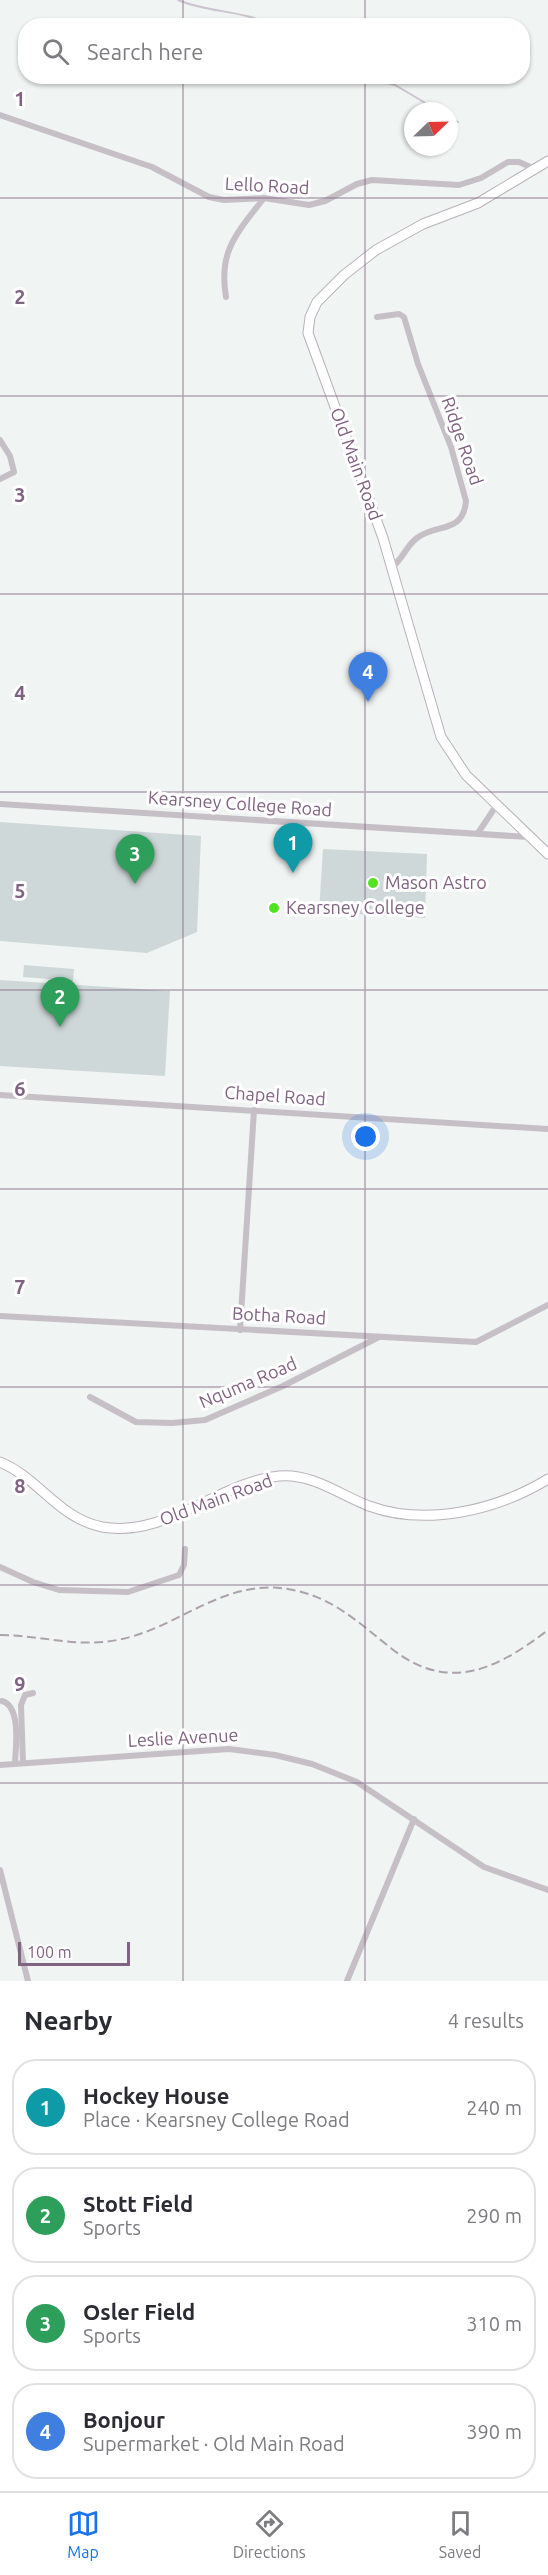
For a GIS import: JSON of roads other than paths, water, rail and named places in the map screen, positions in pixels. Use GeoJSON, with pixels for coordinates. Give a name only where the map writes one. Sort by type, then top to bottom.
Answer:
{"type":"FeatureCollection","features":[{"type":"Feature","properties":{"kind":"main road","name":"Old Main Road"},"geometry":{"type":"LineString","coordinates":[[548,161],[478,203],[423,224],[376,250],[333,285],[317,302],[310,317],[308,333],[339,414],[392,567],[441,738],[466,775],[548,854]]}},
{"type":"Feature","properties":{"kind":"main road","name":"Old Main Road"},"geometry":{"type":"LineString","coordinates":[[0,1462],[21,1473],[76,1518],[113,1528],[152,1523],[242,1487],[279,1476],[312,1480],[370,1506],[403,1514],[466,1511],[517,1496],[548,1479]]}},
{"type":"Feature","properties":{"kind":"street","name":"Lello Road"},"geometry":{"type":"LineString","coordinates":[[0,115],[152,167],[209,197],[234,201],[264,198],[309,205],[325,201],[357,184],[372,180],[459,185],[481,178],[508,162],[519,162],[536,169]]}},
{"type":"Feature","properties":{"kind":"street"},"geometry":{"type":"LineString","coordinates":[[226,297],[222,273],[225,257],[245,221],[264,198]]}},
{"type":"Feature","properties":{"kind":"street","name":"Ridge Road"},"geometry":{"type":"LineString","coordinates":[[377,317],[399,314],[404,317],[418,364],[451,447],[466,501],[465,510],[458,521],[418,537],[402,560],[392,567]]}},
{"type":"Feature","properties":{"kind":"street"},"geometry":{"type":"LineString","coordinates":[[0,440],[10,456],[14,472],[0,479]]}},
{"type":"Feature","properties":{"kind":"street","name":"Kearsney College Road"},"geometry":{"type":"LineString","coordinates":[[0,804],[528,837]]}},
{"type":"Feature","properties":{"kind":"street"},"geometry":{"type":"LineString","coordinates":[[478,833],[496,806]]}},
{"type":"Feature","properties":{"kind":"street","name":"Chapel Road"},"geometry":{"type":"LineString","coordinates":[[0,1095],[548,1129]]}},
{"type":"Feature","properties":{"kind":"street"},"geometry":{"type":"LineString","coordinates":[[240,1330],[254,1110]]}},
{"type":"Feature","properties":{"kind":"street","name":"Botha Road"},"geometry":{"type":"LineString","coordinates":[[0,1316],[476,1342],[548,1305]]}},
{"type":"Feature","properties":{"kind":"street","name":"Nquma Road"},"geometry":{"type":"LineString","coordinates":[[90,1397],[136,1422],[172,1423],[205,1420],[283,1386],[379,1337]]}},
{"type":"Feature","properties":{"kind":"street"},"geometry":{"type":"LineString","coordinates":[[0,1567],[50,1589],[128,1592],[179,1575],[184,1565],[185,1549]]}},
{"type":"Feature","properties":{"kind":"street"},"geometry":{"type":"LineString","coordinates":[[23,1763],[21,1705],[25,1695],[33,1693]]}},
{"type":"Feature","properties":{"kind":"street"},"geometry":{"type":"LineString","coordinates":[[2,1701],[7,1702],[13,1711],[15,1762]]}},
{"type":"Feature","properties":{"kind":"street","name":"Leslie Avenue"},"geometry":{"type":"LineString","coordinates":[[0,1765],[15,1762],[244,1749],[296,1760],[342,1775],[373,1791],[484,1867],[548,1890]]}},
{"type":"Feature","properties":{"kind":"street"},"geometry":{"type":"LineString","coordinates":[[347,1981],[414,1819]]}},
{"type":"Feature","properties":{"kind":"street"},"geometry":{"type":"LineString","coordinates":[[0,1870],[28,1981]]}},
{"type":"Feature","properties":{"kind":"waterway"},"geometry":{"type":"LineString","coordinates":[[178,0],[254,18]]}},
{"type":"Feature","properties":{"kind":"waterway"},"geometry":{"type":"LineString","coordinates":[[391,84],[424,102]]}},
{"type":"Feature","properties":{"kind":"railway"},"geometry":{"type":"LineString","coordinates":[[0,1635],[88,1643],[117,1640],[160,1626],[221,1597],[264,1588],[288,1589],[332,1604],[413,1663],[434,1670],[454,1673],[473,1671],[492,1665],[529,1644],[548,1630]]}},
{"type":"Feature","properties":{"kind":"place","name":"Bonjour"},"geometry":{"type":"Point","coordinates":[368,702]}},
{"type":"Feature","properties":{"kind":"place","name":"Hockey House"},"geometry":{"type":"Point","coordinates":[293,873]}},
{"type":"Feature","properties":{"kind":"place","name":"Mason Astro"},"geometry":{"type":"Point","coordinates":[373,883]}},
{"type":"Feature","properties":{"kind":"place","name":"Osler Field"},"geometry":{"type":"Point","coordinates":[135,884]}},
{"type":"Feature","properties":{"kind":"place","name":"Kearsney College"},"geometry":{"type":"Point","coordinates":[274,908]}},
{"type":"Feature","properties":{"kind":"place","name":"Stott Field"},"geometry":{"type":"Point","coordinates":[60,1027]}}]}
